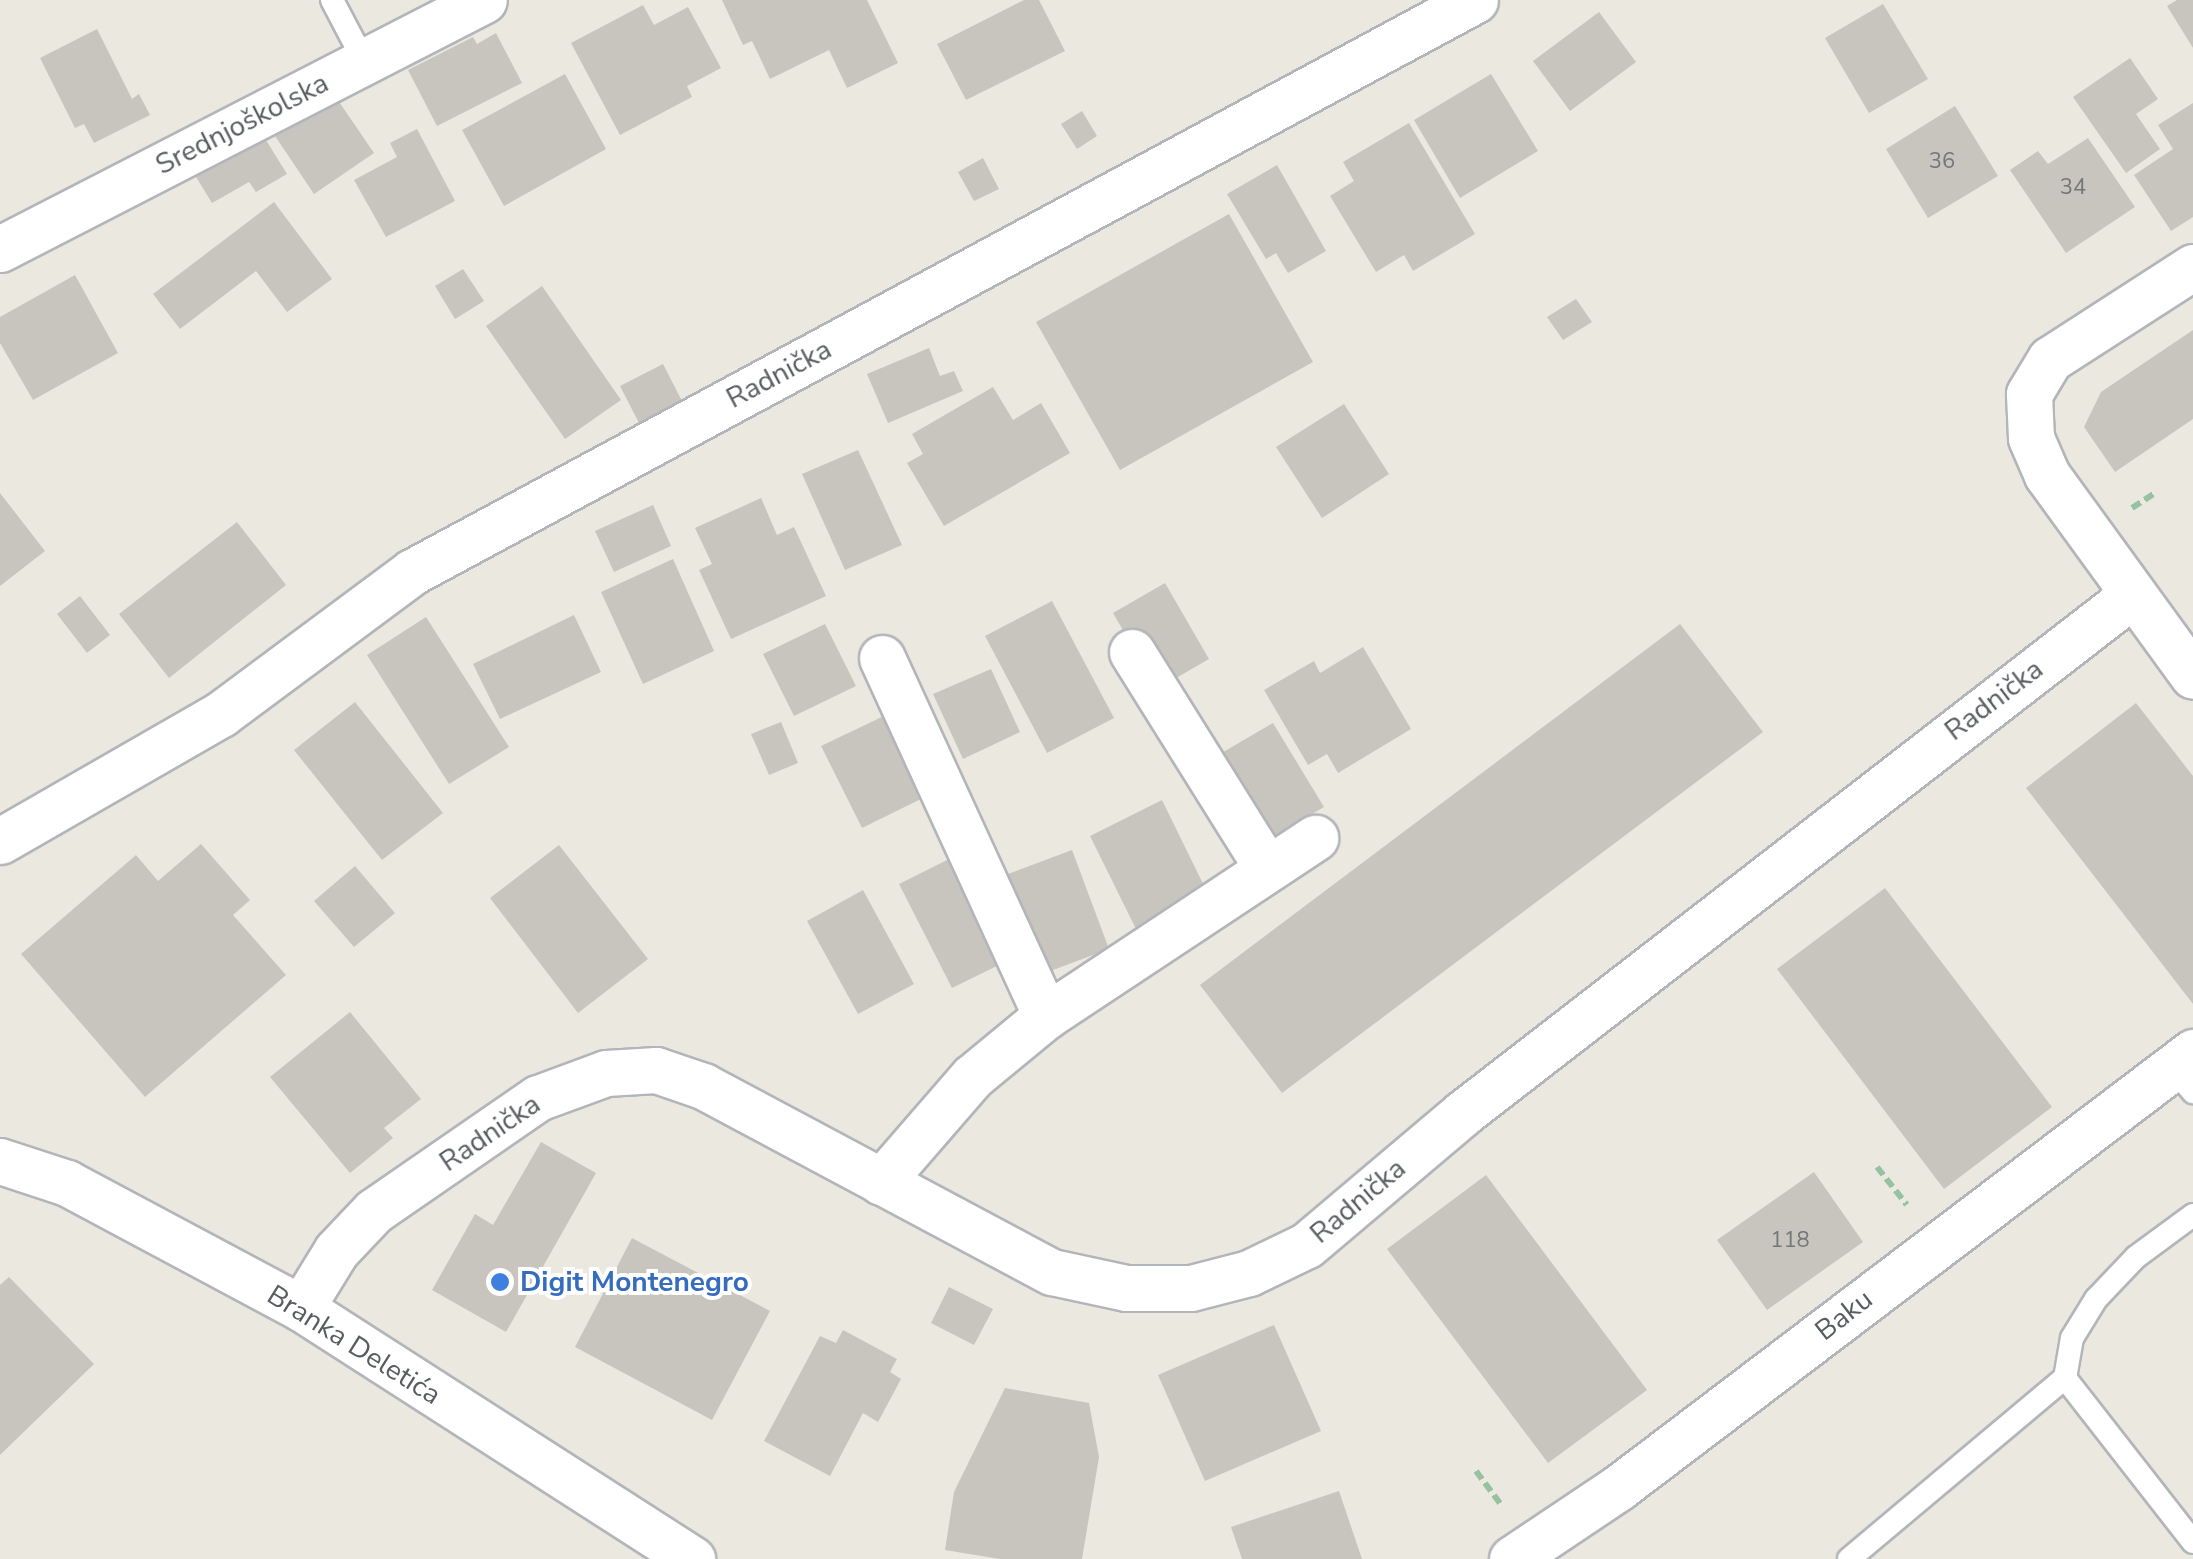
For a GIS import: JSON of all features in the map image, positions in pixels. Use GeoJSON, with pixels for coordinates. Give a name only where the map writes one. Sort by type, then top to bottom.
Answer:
{"type":"FeatureCollection","features":[{"type":"Feature","properties":{"kind":"street","name":"Srednjoškolska"},"geometry":{"type":"LineString","coordinates":[[0,249],[484,0]]}},
{"type":"Feature","properties":{"kind":"street","name":"Radnička"},"geometry":{"type":"LineString","coordinates":[[0,841],[222,714],[412,572],[1476,0]]}},
{"type":"Feature","properties":{"kind":"street"},"geometry":{"type":"LineString","coordinates":[[2193,267],[2050,359],[2029,394],[2031,438],[2047,476],[2193,676]]}},
{"type":"Feature","properties":{"kind":"street","name":"Radnička"},"geometry":{"type":"LineString","coordinates":[[301,1308],[336,1252],[374,1212],[538,1098],[606,1072],[656,1070],[703,1086],[1052,1272],[1126,1288],[1191,1288],[1249,1273],[1307,1245],[1463,1113],[2131,596]]}},
{"type":"Feature","properties":{"kind":"street"},"geometry":{"type":"LineString","coordinates":[[1132,652],[1265,865]]}},
{"type":"Feature","properties":{"kind":"street"},"geometry":{"type":"LineString","coordinates":[[882,658],[1046,1016]]}},
{"type":"Feature","properties":{"kind":"street"},"geometry":{"type":"LineString","coordinates":[[881,1182],[972,1077],[1046,1016],[1265,865],[1315,838]]}},
{"type":"Feature","properties":{"kind":"street","name":"Baku"},"geometry":{"type":"LineString","coordinates":[[1510,1537],[1618,1488],[2186,1070]]}},
{"type":"Feature","properties":{"kind":"street","name":"Branka Deletića"},"geometry":{"type":"LineString","coordinates":[[0,1161],[67,1183],[301,1308],[692,1559]]}},
{"type":"Feature","properties":{"kind":"lane"},"geometry":{"type":"LineString","coordinates":[[332,0],[364,61]]}},
{"type":"Feature","properties":{"kind":"lane"},"geometry":{"type":"LineString","coordinates":[[1849,1559],[2065,1378],[2072,1338],[2096,1299],[2136,1258],[2193,1215]]}},
{"type":"Feature","properties":{"kind":"lane"},"geometry":{"type":"LineString","coordinates":[[2065,1378],[2193,1542]]}},
{"type":"Feature","properties":{"kind":"path"},"geometry":{"type":"LineString","coordinates":[[1476,1471],[1510,1537]]}},
{"type":"Feature","properties":{"kind":"building"},"geometry":{"type":"Polygon","coordinates":[[[722,0],[867,0],[898,63],[847,88],[829,50],[770,79],[752,41],[743,45],[722,0]]]}},
{"type":"Feature","properties":{"kind":"building"},"geometry":{"type":"Polygon","coordinates":[[[1024,0],[1039,0],[1065,51],[966,100],[937,44],[1024,0]]]}},
{"type":"Feature","properties":{"kind":"building"},"geometry":{"type":"Polygon","coordinates":[[[2177,0],[2193,0],[2193,48],[2167,6],[2177,0]]]}},
{"type":"Feature","properties":{"kind":"building"},"geometry":{"type":"Polygon","coordinates":[[[1883,4],[1928,79],[1869,113],[1825,38],[1883,4]]]}},
{"type":"Feature","properties":{"kind":"building"},"geometry":{"type":"Polygon","coordinates":[[[643,5],[654,25],[688,7],[721,68],[687,86],[692,97],[620,135],[571,43],[643,5]]]}},
{"type":"Feature","properties":{"kind":"building"},"geometry":{"type":"Polygon","coordinates":[[[1599,12],[1636,62],[1570,111],[1533,61],[1599,12]]]}},
{"type":"Feature","properties":{"kind":"building"},"geometry":{"type":"Polygon","coordinates":[[[97,29],[132,99],[139,94],[150,115],[94,143],[84,124],[75,128],[40,58],[97,29]]]}},
{"type":"Feature","properties":{"kind":"building"},"geometry":{"type":"Polygon","coordinates":[[[496,33],[522,83],[437,126],[408,70],[473,37],[477,44],[496,33]]]}},
{"type":"Feature","properties":{"kind":"building"},"geometry":{"type":"Polygon","coordinates":[[[2130,58],[2158,99],[2136,114],[2160,149],[2126,173],[2073,97],[2130,58]]]}},
{"type":"Feature","properties":{"kind":"building"},"geometry":{"type":"Polygon","coordinates":[[[565,74],[606,149],[504,206],[462,130],[565,74]]]}},
{"type":"Feature","properties":{"kind":"building"},"geometry":{"type":"Polygon","coordinates":[[[1491,74],[1538,151],[1460,198],[1414,120],[1491,74]]]}},
{"type":"Feature","properties":{"kind":"building"},"geometry":{"type":"Polygon","coordinates":[[[331,90],[374,153],[314,194],[271,130],[331,90]]]}},
{"type":"Feature","properties":{"kind":"building"},"geometry":{"type":"Polygon","coordinates":[[[2193,103],[2193,217],[2171,231],[2134,175],[2173,149],[2158,125],[2193,103]]]}},
{"type":"Feature","properties":{"kind":"building"},"geometry":{"type":"Polygon","coordinates":[[[1955,106],[1998,176],[1928,218],[1886,149],[1955,106]]]}},
{"type":"Feature","properties":{"kind":"building"},"geometry":{"type":"Polygon","coordinates":[[[1082,111],[1097,136],[1077,149],[1061,124],[1082,111]]]}},
{"type":"Feature","properties":{"kind":"building"},"geometry":{"type":"Polygon","coordinates":[[[1409,123],[1475,234],[1413,271],[1404,255],[1376,272],[1330,196],[1354,181],[1343,162],[1409,123]]]}},
{"type":"Feature","properties":{"kind":"building"},"geometry":{"type":"Polygon","coordinates":[[[417,129],[455,201],[386,237],[354,180],[397,157],[390,143],[417,129]]]}},
{"type":"Feature","properties":{"kind":"building"},"geometry":{"type":"Polygon","coordinates":[[[261,132],[287,174],[256,192],[249,182],[212,203],[193,172],[261,132]]]}},
{"type":"Feature","properties":{"kind":"building"},"geometry":{"type":"Polygon","coordinates":[[[2088,138],[2135,207],[2066,253],[2010,170],[2038,151],[2048,164],[2088,138]]]}},
{"type":"Feature","properties":{"kind":"building"},"geometry":{"type":"Polygon","coordinates":[[[983,158],[999,189],[974,201],[958,172],[983,158]]]}},
{"type":"Feature","properties":{"kind":"building"},"geometry":{"type":"Polygon","coordinates":[[[1277,165],[1326,251],[1288,273],[1276,253],[1266,259],[1227,194],[1277,165]]]}},
{"type":"Feature","properties":{"kind":"building"},"geometry":{"type":"Polygon","coordinates":[[[274,202],[332,279],[287,312],[256,271],[180,329],[153,294],[274,202]]]}},
{"type":"Feature","properties":{"kind":"building"},"geometry":{"type":"Polygon","coordinates":[[[1229,214],[1313,362],[1120,470],[1036,322],[1229,214]]]}},
{"type":"Feature","properties":{"kind":"building"},"geometry":{"type":"Polygon","coordinates":[[[463,269],[484,301],[455,319],[435,286],[463,269]]]}},
{"type":"Feature","properties":{"kind":"building"},"geometry":{"type":"Polygon","coordinates":[[[75,275],[118,353],[33,400],[0,343],[0,317],[75,275]]]}},
{"type":"Feature","properties":{"kind":"building"},"geometry":{"type":"Polygon","coordinates":[[[542,286],[621,400],[565,439],[486,326],[542,286]]]}},
{"type":"Feature","properties":{"kind":"building"},"geometry":{"type":"Polygon","coordinates":[[[1576,299],[1592,322],[1563,340],[1547,317],[1576,299]]]}},
{"type":"Feature","properties":{"kind":"building"},"geometry":{"type":"Polygon","coordinates":[[[2193,330],[2193,419],[2115,472],[2084,427],[2101,392],[2193,330]]]}},
{"type":"Feature","properties":{"kind":"building"},"geometry":{"type":"Polygon","coordinates":[[[929,348],[940,376],[954,371],[963,391],[888,423],[867,374],[929,348]]]}},
{"type":"Feature","properties":{"kind":"building"},"geometry":{"type":"Polygon","coordinates":[[[663,364],[683,403],[640,425],[620,386],[663,364]]]}},
{"type":"Feature","properties":{"kind":"building"},"geometry":{"type":"Polygon","coordinates":[[[993,387],[1013,420],[1041,403],[1070,453],[944,526],[907,463],[923,454],[912,434],[993,387]]]}},
{"type":"Feature","properties":{"kind":"building"},"geometry":{"type":"Polygon","coordinates":[[[1344,404],[1389,474],[1322,518],[1276,447],[1344,404]]]}},
{"type":"Feature","properties":{"kind":"building"},"geometry":{"type":"Polygon","coordinates":[[[858,450],[902,545],[845,570],[802,474],[858,450]]]}},
{"type":"Feature","properties":{"kind":"building"},"geometry":{"type":"Polygon","coordinates":[[[0,493],[45,551],[0,586],[0,493]]]}},
{"type":"Feature","properties":{"kind":"building"},"geometry":{"type":"Polygon","coordinates":[[[761,498],[777,535],[794,527],[826,596],[731,639],[699,570],[712,564],[695,528],[761,498]]]}},
{"type":"Feature","properties":{"kind":"building"},"geometry":{"type":"Polygon","coordinates":[[[653,505],[671,546],[614,572],[595,531],[653,505]]]}},
{"type":"Feature","properties":{"kind":"building"},"geometry":{"type":"Polygon","coordinates":[[[237,522],[286,585],[169,678],[119,614],[237,522]]]}},
{"type":"Feature","properties":{"kind":"building"},"geometry":{"type":"Polygon","coordinates":[[[673,559],[714,651],[643,684],[601,592],[673,559]]]}},
{"type":"Feature","properties":{"kind":"building"},"geometry":{"type":"Polygon","coordinates":[[[1165,583],[1209,659],[1157,689],[1113,613],[1165,583]]]}},
{"type":"Feature","properties":{"kind":"building"},"geometry":{"type":"Polygon","coordinates":[[[80,596],[110,635],[87,653],[57,614],[80,596]]]}},
{"type":"Feature","properties":{"kind":"building"},"geometry":{"type":"Polygon","coordinates":[[[1052,601],[1114,718],[1047,753],[985,636],[1052,601]]]}},
{"type":"Feature","properties":{"kind":"building"},"geometry":{"type":"Polygon","coordinates":[[[574,615],[601,672],[500,719],[473,664],[574,615]]]}},
{"type":"Feature","properties":{"kind":"building"},"geometry":{"type":"Polygon","coordinates":[[[426,617],[509,747],[449,784],[367,655],[426,617]]]}},
{"type":"Feature","properties":{"kind":"building"},"geometry":{"type":"Polygon","coordinates":[[[825,624],[856,686],[794,716],[763,654],[825,624]]]}},
{"type":"Feature","properties":{"kind":"building"},"geometry":{"type":"Polygon","coordinates":[[[1680,624],[1763,732],[1282,1093],[1200,985],[1680,624]]]}},
{"type":"Feature","properties":{"kind":"building"},"geometry":{"type":"Polygon","coordinates":[[[1363,647],[1411,729],[1338,773],[1327,754],[1308,765],[1264,690],[1314,661],[1320,673],[1363,647]]]}},
{"type":"Feature","properties":{"kind":"building"},"geometry":{"type":"Polygon","coordinates":[[[991,669],[1020,732],[963,759],[933,694],[991,669]]]}},
{"type":"Feature","properties":{"kind":"building"},"geometry":{"type":"Polygon","coordinates":[[[355,702],[443,813],[382,860],[294,750],[355,702]]]}},
{"type":"Feature","properties":{"kind":"building"},"geometry":{"type":"Polygon","coordinates":[[[2136,703],[2193,776],[2193,1004],[2026,788],[2136,703]]]}},
{"type":"Feature","properties":{"kind":"building"},"geometry":{"type":"Polygon","coordinates":[[[886,715],[927,796],[862,828],[821,746],[886,715]]]}},
{"type":"Feature","properties":{"kind":"building"},"geometry":{"type":"Polygon","coordinates":[[[781,722],[798,763],[769,775],[751,734],[781,722]]]}},
{"type":"Feature","properties":{"kind":"building"},"geometry":{"type":"Polygon","coordinates":[[[1273,723],[1324,807],[1264,842],[1213,758],[1273,723]]]}},
{"type":"Feature","properties":{"kind":"building"},"geometry":{"type":"Polygon","coordinates":[[[1162,800],[1210,898],[1138,933],[1090,836],[1162,800]]]}},
{"type":"Feature","properties":{"kind":"building"},"geometry":{"type":"Polygon","coordinates":[[[201,844],[250,900],[233,915],[286,975],[145,1097],[21,954],[136,855],[158,881],[201,844]]]}},
{"type":"Feature","properties":{"kind":"building"},"geometry":{"type":"Polygon","coordinates":[[[559,845],[648,959],[578,1013],[490,898],[559,845]]]}},
{"type":"Feature","properties":{"kind":"building"},"geometry":{"type":"Polygon","coordinates":[[[1072,850],[1109,949],[1029,979],[992,880],[1072,850]]]}},
{"type":"Feature","properties":{"kind":"building"},"geometry":{"type":"Polygon","coordinates":[[[953,857],[1007,961],[952,988],[899,884],[953,857]]]}},
{"type":"Feature","properties":{"kind":"building"},"geometry":{"type":"Polygon","coordinates":[[[355,866],[395,913],[354,947],[314,901],[355,866]]]}},
{"type":"Feature","properties":{"kind":"building"},"geometry":{"type":"Polygon","coordinates":[[[1885,888],[2052,1107],[1944,1189],[1777,969],[1885,888]]]}},
{"type":"Feature","properties":{"kind":"building"},"geometry":{"type":"Polygon","coordinates":[[[863,890],[914,984],[858,1014],[807,921],[863,890]]]}},
{"type":"Feature","properties":{"kind":"building"},"geometry":{"type":"Polygon","coordinates":[[[350,1012],[421,1099],[384,1128],[393,1138],[350,1173],[270,1077],[350,1012]]]}},
{"type":"Feature","properties":{"kind":"building"},"geometry":{"type":"Polygon","coordinates":[[[541,1142],[596,1173],[506,1332],[432,1290],[475,1214],[493,1225],[541,1142]]]}},
{"type":"Feature","properties":{"kind":"building"},"geometry":{"type":"Polygon","coordinates":[[[1814,1172],[1863,1242],[1767,1310],[1717,1240],[1814,1172]]]}},
{"type":"Feature","properties":{"kind":"building"},"geometry":{"type":"Polygon","coordinates":[[[1486,1175],[1647,1390],[1548,1463],[1387,1249],[1486,1175]]]}},
{"type":"Feature","properties":{"kind":"building"},"geometry":{"type":"Polygon","coordinates":[[[632,1238],[770,1311],[712,1420],[575,1347],[632,1238]]]}},
{"type":"Feature","properties":{"kind":"building"},"geometry":{"type":"Polygon","coordinates":[[[9,1277],[94,1364],[0,1455],[0,1285],[9,1277]]]}},
{"type":"Feature","properties":{"kind":"building"},"geometry":{"type":"Polygon","coordinates":[[[949,1287],[993,1309],[974,1345],[931,1323],[949,1287]]]}},
{"type":"Feature","properties":{"kind":"building"},"geometry":{"type":"Polygon","coordinates":[[[1274,1325],[1321,1431],[1205,1481],[1158,1375],[1274,1325]]]}},
{"type":"Feature","properties":{"kind":"building"},"geometry":{"type":"Polygon","coordinates":[[[843,1330],[897,1359],[890,1372],[901,1379],[878,1422],[863,1413],[830,1476],[764,1441],[820,1336],[836,1343],[843,1330]]]}},
{"type":"Feature","properties":{"kind":"building"},"geometry":{"type":"Polygon","coordinates":[[[1005,1388],[1089,1403],[1099,1457],[1082,1559],[1000,1559],[945,1550],[954,1492],[1005,1388]]]}},
{"type":"Feature","properties":{"kind":"building"},"geometry":{"type":"Polygon","coordinates":[[[1339,1491],[1362,1559],[1242,1559],[1231,1527],[1339,1491]]]}},
{"type":"Feature","properties":{"kind":"place","name":"Digit Montenegro"},"geometry":{"type":"Point","coordinates":[500,1282]}}]}
